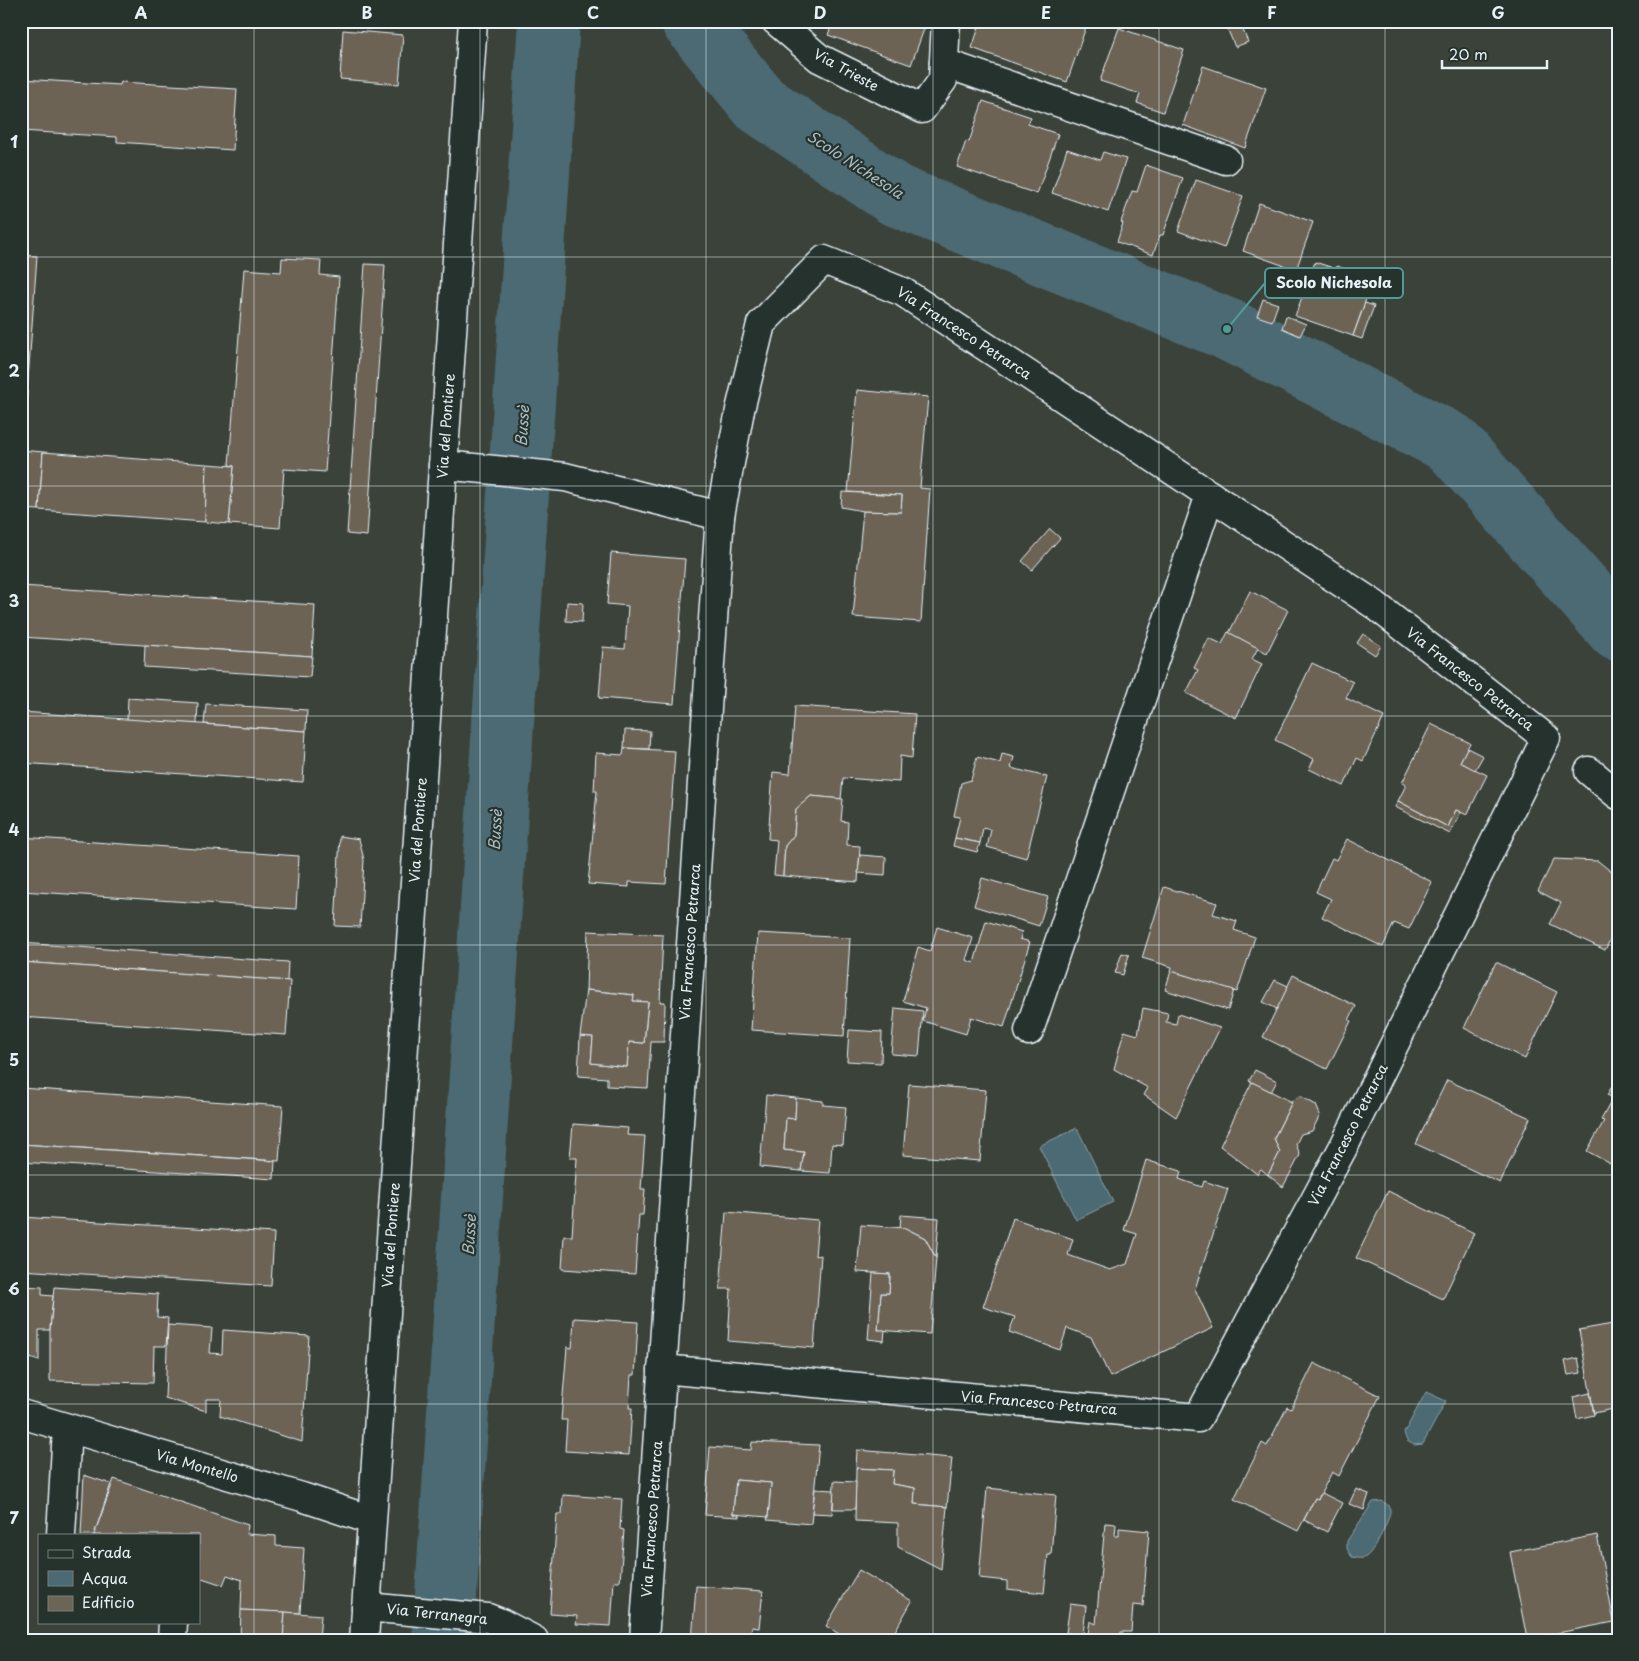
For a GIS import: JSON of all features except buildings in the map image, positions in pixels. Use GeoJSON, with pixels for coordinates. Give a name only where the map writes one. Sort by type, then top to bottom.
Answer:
{"type":"FeatureCollection","features":[{"type":"Feature","properties":{"kind":"street","name":"Via del Pontiere"},"geometry":{"type":"LineString","coordinates":[[364,1640],[473,21]]}},
{"type":"Feature","properties":{"kind":"street","name":"Via Trieste"},"geometry":{"type":"LineString","coordinates":[[776,21],[819,58],[922,109],[943,80],[944,63]]}},
{"type":"Feature","properties":{"kind":"street"},"geometry":{"type":"LineString","coordinates":[[946,21],[944,63],[1226,160]]}},
{"type":"Feature","properties":{"kind":"street","name":"Via Francesco Petrarca"},"geometry":{"type":"LineString","coordinates":[[644,1640],[662,1369],[720,516],[740,410],[761,324],[824,260],[903,292],[1210,495],[1375,605],[1546,738],[1345,1144],[1198,1418],[662,1369]]}},
{"type":"Feature","properties":{"kind":"street"},"geometry":{"type":"LineString","coordinates":[[443,465],[565,477],[720,516]]}},
{"type":"Feature","properties":{"kind":"street"},"geometry":{"type":"LineString","coordinates":[[1029,1032],[1210,495]]}},
{"type":"Feature","properties":{"kind":"street"},"geometry":{"type":"LineString","coordinates":[[1589,772],[1618,795]]}},
{"type":"Feature","properties":{"kind":"street","name":"Via Montello"},"geometry":{"type":"LineString","coordinates":[[21,1414],[302,1497],[371,1520]]}},
{"type":"Feature","properties":{"kind":"street"},"geometry":{"type":"LineString","coordinates":[[61,1534],[67,1428]]}},
{"type":"Feature","properties":{"kind":"street","name":"Via Terranegra"},"geometry":{"type":"LineString","coordinates":[[366,1607],[488,1618],[534,1640]]}},
{"type":"Feature","properties":{"kind":"street"},"geometry":{"type":"LineString","coordinates":[[172,1640],[173,1624]]}},
{"type":"Feature","properties":{"kind":"water"},"geometry":{"type":"Polygon","coordinates":[[[1077,1128],[1113,1202],[1076,1220],[1039,1146],[1077,1128]]]}},
{"type":"Feature","properties":{"kind":"water"},"geometry":{"type":"Polygon","coordinates":[[[1426,1392],[1446,1401],[1423,1444],[1414,1445],[1407,1441],[1404,1433],[1426,1392]]]}},
{"type":"Feature","properties":{"kind":"water"},"geometry":{"type":"Polygon","coordinates":[[[1381,1501],[1390,1509],[1382,1533],[1367,1556],[1361,1558],[1352,1557],[1347,1549],[1347,1541],[1373,1502],[1381,1501]]]}},
{"type":"Feature","properties":{"kind":"waterway","name":"Bussè"},"geometry":{"type":"LineString","coordinates":[[443,1640],[549,21]]}},
{"type":"Feature","properties":{"kind":"waterway","name":"Scolo Nichesola"},"geometry":{"type":"LineString","coordinates":[[692,21],[760,104],[895,195],[1227,329],[1451,443],[1618,630]]}},
{"type":"Feature","properties":{"kind":"place","name":"Scolo Nichesola"},"geometry":{"type":"Point","coordinates":[1227,329]}}]}
